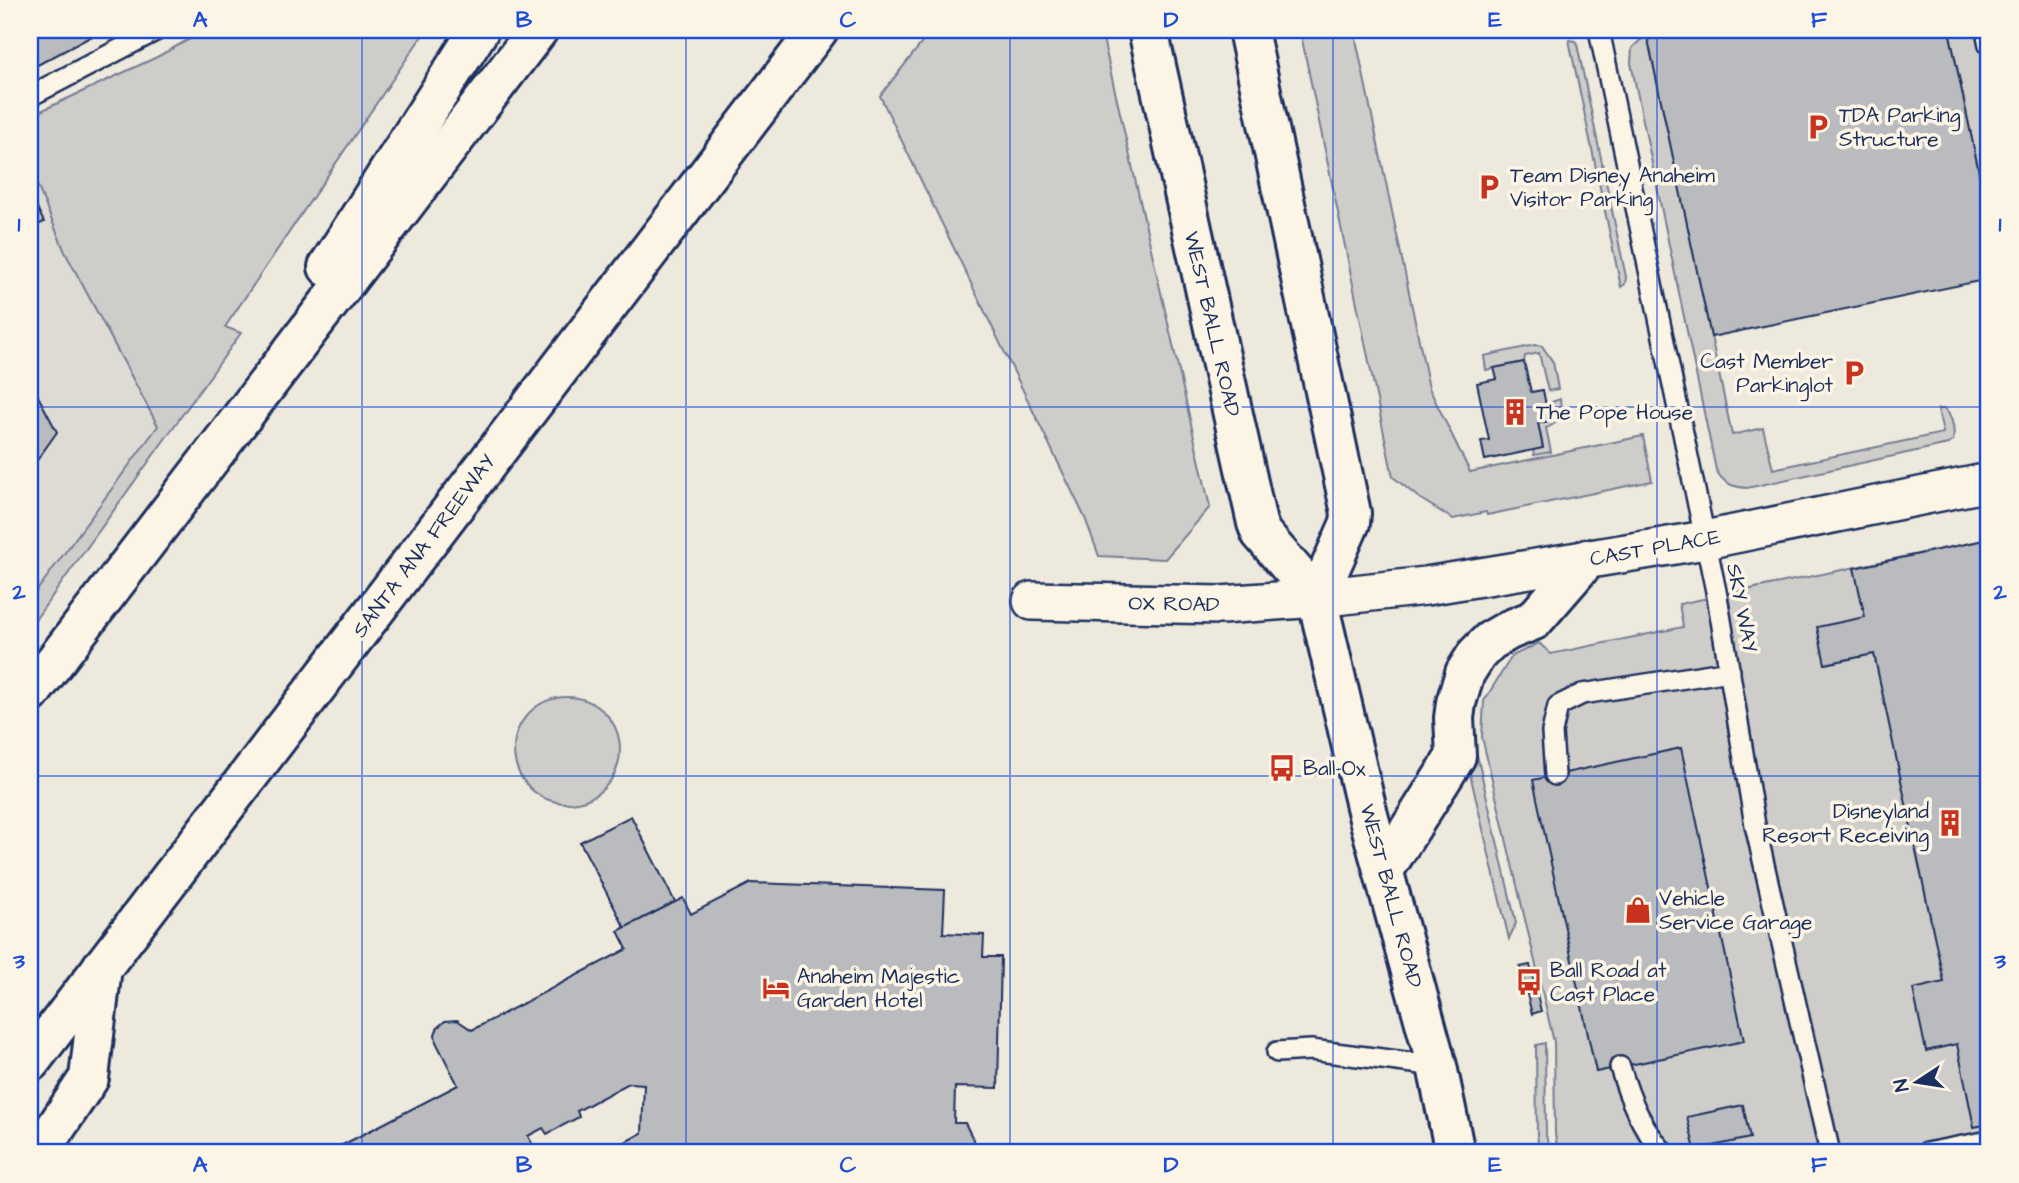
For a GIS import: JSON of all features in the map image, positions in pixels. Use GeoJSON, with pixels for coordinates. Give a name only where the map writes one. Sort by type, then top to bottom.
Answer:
{"type":"FeatureCollection","features":[{"type":"Feature","properties":{"kind":"main road"},"geometry":{"type":"LineString","coordinates":[[189,487],[480,30]]}},
{"type":"Feature","properties":{"kind":"main road"},"geometry":{"type":"LineString","coordinates":[[30,694],[538,30]]}},
{"type":"Feature","properties":{"kind":"main road","name":"SANTA ANA FREEWAY"},"geometry":{"type":"LineString","coordinates":[[30,1062],[818,30]]}},
{"type":"Feature","properties":{"kind":"main road","name":"WEST BALL ROAD"},"geometry":{"type":"LineString","coordinates":[[1148,30],[1257,523],[1261,533],[1317,598],[1368,816],[1437,1066],[1455,1153]]}},
{"type":"Feature","properties":{"kind":"main road"},"geometry":{"type":"LineString","coordinates":[[1248,30],[1351,513],[1350,523],[1317,598]]}},
{"type":"Feature","properties":{"kind":"main road"},"geometry":{"type":"LineString","coordinates":[[1384,870],[1456,756],[1456,703],[1465,673],[1476,654],[1490,641],[1509,630],[1534,621],[1587,559]]}},
{"type":"Feature","properties":{"kind":"main road"},"geometry":{"type":"LineString","coordinates":[[39,1153],[89,1078],[103,965]]}},
{"type":"Feature","properties":{"kind":"street","name":"CAST PLACE"},"geometry":{"type":"LineString","coordinates":[[1317,598],[1426,586],[1705,540],[1989,482]]}},
{"type":"Feature","properties":{"kind":"street","name":"OX ROAD"},"geometry":{"type":"LineString","coordinates":[[1032,601],[1221,605],[1317,598]]}},
{"type":"Feature","properties":{"kind":"lane"},"geometry":{"type":"LineString","coordinates":[[30,96],[157,30]]}},
{"type":"Feature","properties":{"kind":"lane","name":"SKY WAY"},"geometry":{"type":"LineString","coordinates":[[1599,30],[1705,540],[1755,825],[1830,1153]]}},
{"type":"Feature","properties":{"kind":"lane"},"geometry":{"type":"LineString","coordinates":[[1986,30],[1989,45]]}},
{"type":"Feature","properties":{"kind":"lane"},"geometry":{"type":"LineString","coordinates":[[1555,775],[1552,732],[1558,706],[1582,694],[1730,671]]}},
{"type":"Feature","properties":{"kind":"lane"},"geometry":{"type":"LineString","coordinates":[[1277,1052],[1311,1050],[1437,1066]]}},
{"type":"Feature","properties":{"kind":"lane"},"geometry":{"type":"LineString","coordinates":[[1620,1067],[1632,1105],[1653,1141],[1664,1153]]}},
{"type":"Feature","properties":{"kind":"lane"},"geometry":{"type":"LineString","coordinates":[[1926,1153],[1989,1141]]}},
{"type":"Feature","properties":{"kind":"shaded area"},"geometry":{"type":"Polygon","coordinates":[[[206,30],[426,30],[225,327],[241,333],[30,627],[30,600],[158,426],[65,252],[30,168],[30,116],[157,57],[206,30]]]}},
{"type":"Feature","properties":{"kind":"shaded area"},"geometry":{"type":"Polygon","coordinates":[[[932,30],[1101,30],[1210,507],[1165,559],[1099,556],[1085,518],[880,96],[932,30]]]}},
{"type":"Feature","properties":{"kind":"shaded area"},"geometry":{"type":"Polygon","coordinates":[[[1300,30],[1354,30],[1429,388],[1470,472],[1643,436],[1652,481],[1487,515],[1486,512],[1453,519],[1419,498],[1393,477],[1300,30]]]}},
{"type":"Feature","properties":{"kind":"shaded area"},"geometry":{"type":"Polygon","coordinates":[[[1949,30],[1989,30],[1989,220],[1949,30]]]}},
{"type":"Feature","properties":{"kind":"shaded area"},"geometry":{"type":"Polygon","coordinates":[[[1647,34],[1732,435],[1763,428],[1773,469],[1943,433],[1938,409],[1945,409],[1950,416],[1953,441],[1747,488],[1728,484],[1722,478],[1716,470],[1631,63],[1632,48],[1647,34]]]}},
{"type":"Feature","properties":{"kind":"shaded area"},"geometry":{"type":"Polygon","coordinates":[[[1569,40],[1577,44],[1626,277],[1625,284],[1621,287],[1569,40]]]}},
{"type":"Feature","properties":{"kind":"shaded area"},"geometry":{"type":"Polygon","coordinates":[[[30,168],[65,252],[158,426],[30,600],[30,168]]]}},
{"type":"Feature","properties":{"kind":"shaded area"},"geometry":{"type":"Polygon","coordinates":[[[1535,345],[1542,346],[1553,362],[1558,389],[1548,391],[1539,353],[1525,356],[1524,362],[1486,370],[1484,356],[1535,345]]]}},
{"type":"Feature","properties":{"kind":"shaded area"},"geometry":{"type":"Polygon","coordinates":[[[1560,399],[1559,417],[1554,424],[1546,428],[1551,452],[1534,455],[1533,450],[1543,447],[1538,423],[1549,421],[1546,404],[1560,399]]]}},
{"type":"Feature","properties":{"kind":"shaded area"},"geometry":{"type":"Polygon","coordinates":[[[1989,539],[1989,1153],[1558,1153],[1555,1134],[1554,1042],[1482,737],[1484,701],[1512,656],[1539,643],[1551,654],[1683,627],[1679,604],[1989,539]]]}},
{"type":"Feature","properties":{"kind":"shaded area"},"geometry":{"type":"Polygon","coordinates":[[[567,697],[587,701],[604,713],[616,730],[620,750],[616,770],[604,787],[587,799],[567,803],[547,799],[530,787],[518,770],[514,750],[518,730],[530,713],[547,701],[567,697]]]}},
{"type":"Feature","properties":{"kind":"shaded area"},"geometry":{"type":"Polygon","coordinates":[[[1473,738],[1516,923],[1509,939],[1462,740],[1473,738]]]}},
{"type":"Feature","properties":{"kind":"shaded area"},"geometry":{"type":"Polygon","coordinates":[[[1545,1043],[1546,1135],[1550,1153],[1540,1153],[1537,1136],[1536,1045],[1545,1043]]]}},
{"type":"Feature","properties":{"kind":"building"},"geometry":{"type":"Polygon","coordinates":[[[91,30],[94,35],[30,69],[30,32],[91,30]]]}},
{"type":"Feature","properties":{"kind":"building","name":"TDA Parking Structure"},"geometry":{"type":"Polygon","coordinates":[[[1646,30],[1949,30],[1989,220],[1989,279],[1711,337],[1646,30]]]}},
{"type":"Feature","properties":{"kind":"building"},"geometry":{"type":"Polygon","coordinates":[[[30,194],[44,222],[30,229],[30,194]]]}},
{"type":"Feature","properties":{"kind":"building","name":"The Pope House"},"geometry":{"type":"Polygon","coordinates":[[[1524,362],[1531,392],[1543,390],[1549,421],[1538,423],[1543,448],[1485,460],[1481,441],[1489,440],[1477,383],[1497,379],[1494,368],[1524,362]]]}},
{"type":"Feature","properties":{"kind":"building"},"geometry":{"type":"Polygon","coordinates":[[[30,381],[57,432],[30,470],[30,381]]]}},
{"type":"Feature","properties":{"kind":"building","name":"Disneyland Resort Receiving"},"geometry":{"type":"Polygon","coordinates":[[[1989,539],[1989,1124],[1974,1127],[1957,1044],[1926,1051],[1913,989],[1944,982],[1874,654],[1825,664],[1817,627],[1865,617],[1854,568],[1989,539]]]}},
{"type":"Feature","properties":{"kind":"building","name":"Vehicle Service Garage"},"geometry":{"type":"Polygon","coordinates":[[[1681,748],[1744,1041],[1596,1072],[1533,780],[1681,748]]]}},
{"type":"Feature","properties":{"kind":"building"},"geometry":{"type":"Polygon","coordinates":[[[631,816],[675,902],[625,928],[580,842],[631,816]]]}},
{"type":"Feature","properties":{"kind":"building","name":"Anaheim Majestic Garden Hotel"},"geometry":{"type":"Polygon","coordinates":[[[751,883],[945,890],[943,933],[984,935],[983,957],[1001,957],[998,1088],[955,1087],[954,1123],[965,1123],[980,1153],[605,1153],[642,1133],[644,1084],[629,1083],[577,1111],[579,1117],[547,1134],[543,1128],[528,1136],[537,1153],[327,1153],[458,1085],[436,1042],[438,1027],[445,1021],[457,1020],[472,1030],[627,949],[618,931],[683,898],[691,914],[751,883]]]}},
{"type":"Feature","properties":{"kind":"building"},"geometry":{"type":"Polygon","coordinates":[[[1530,965],[1541,1011],[1532,1014],[1520,967],[1530,965]]]}},
{"type":"Feature","properties":{"kind":"building"},"geometry":{"type":"Polygon","coordinates":[[[1743,1105],[1750,1138],[1695,1150],[1687,1117],[1743,1105]]]}},
{"type":"Feature","properties":{"kind":"place","name":"TDA Parking Structure"},"geometry":{"type":"Point","coordinates":[1818,127]}},
{"type":"Feature","properties":{"kind":"place","name":"Team Disney Anaheim Visitor Parking"},"geometry":{"type":"Point","coordinates":[1489,187]}},
{"type":"Feature","properties":{"kind":"place","name":"Cast Member Parkinglot"},"geometry":{"type":"Point","coordinates":[1854,373]}},
{"type":"Feature","properties":{"kind":"place","name":"The Pope House"},"geometry":{"type":"Point","coordinates":[1515,412]}},
{"type":"Feature","properties":{"kind":"place","name":"Ball-Ox"},"geometry":{"type":"Point","coordinates":[1282,768]}},
{"type":"Feature","properties":{"kind":"place","name":"Disneyland Resort Receiving"},"geometry":{"type":"Point","coordinates":[1950,823]}},
{"type":"Feature","properties":{"kind":"place","name":"Vehicle Service Garage"},"geometry":{"type":"Point","coordinates":[1638,910]}},
{"type":"Feature","properties":{"kind":"place","name":"Ball Road at Cast Place"},"geometry":{"type":"Point","coordinates":[1529,982]}},
{"type":"Feature","properties":{"kind":"place","name":"Anaheim Majestic Garden Hotel"},"geometry":{"type":"Point","coordinates":[776,988]}}]}
